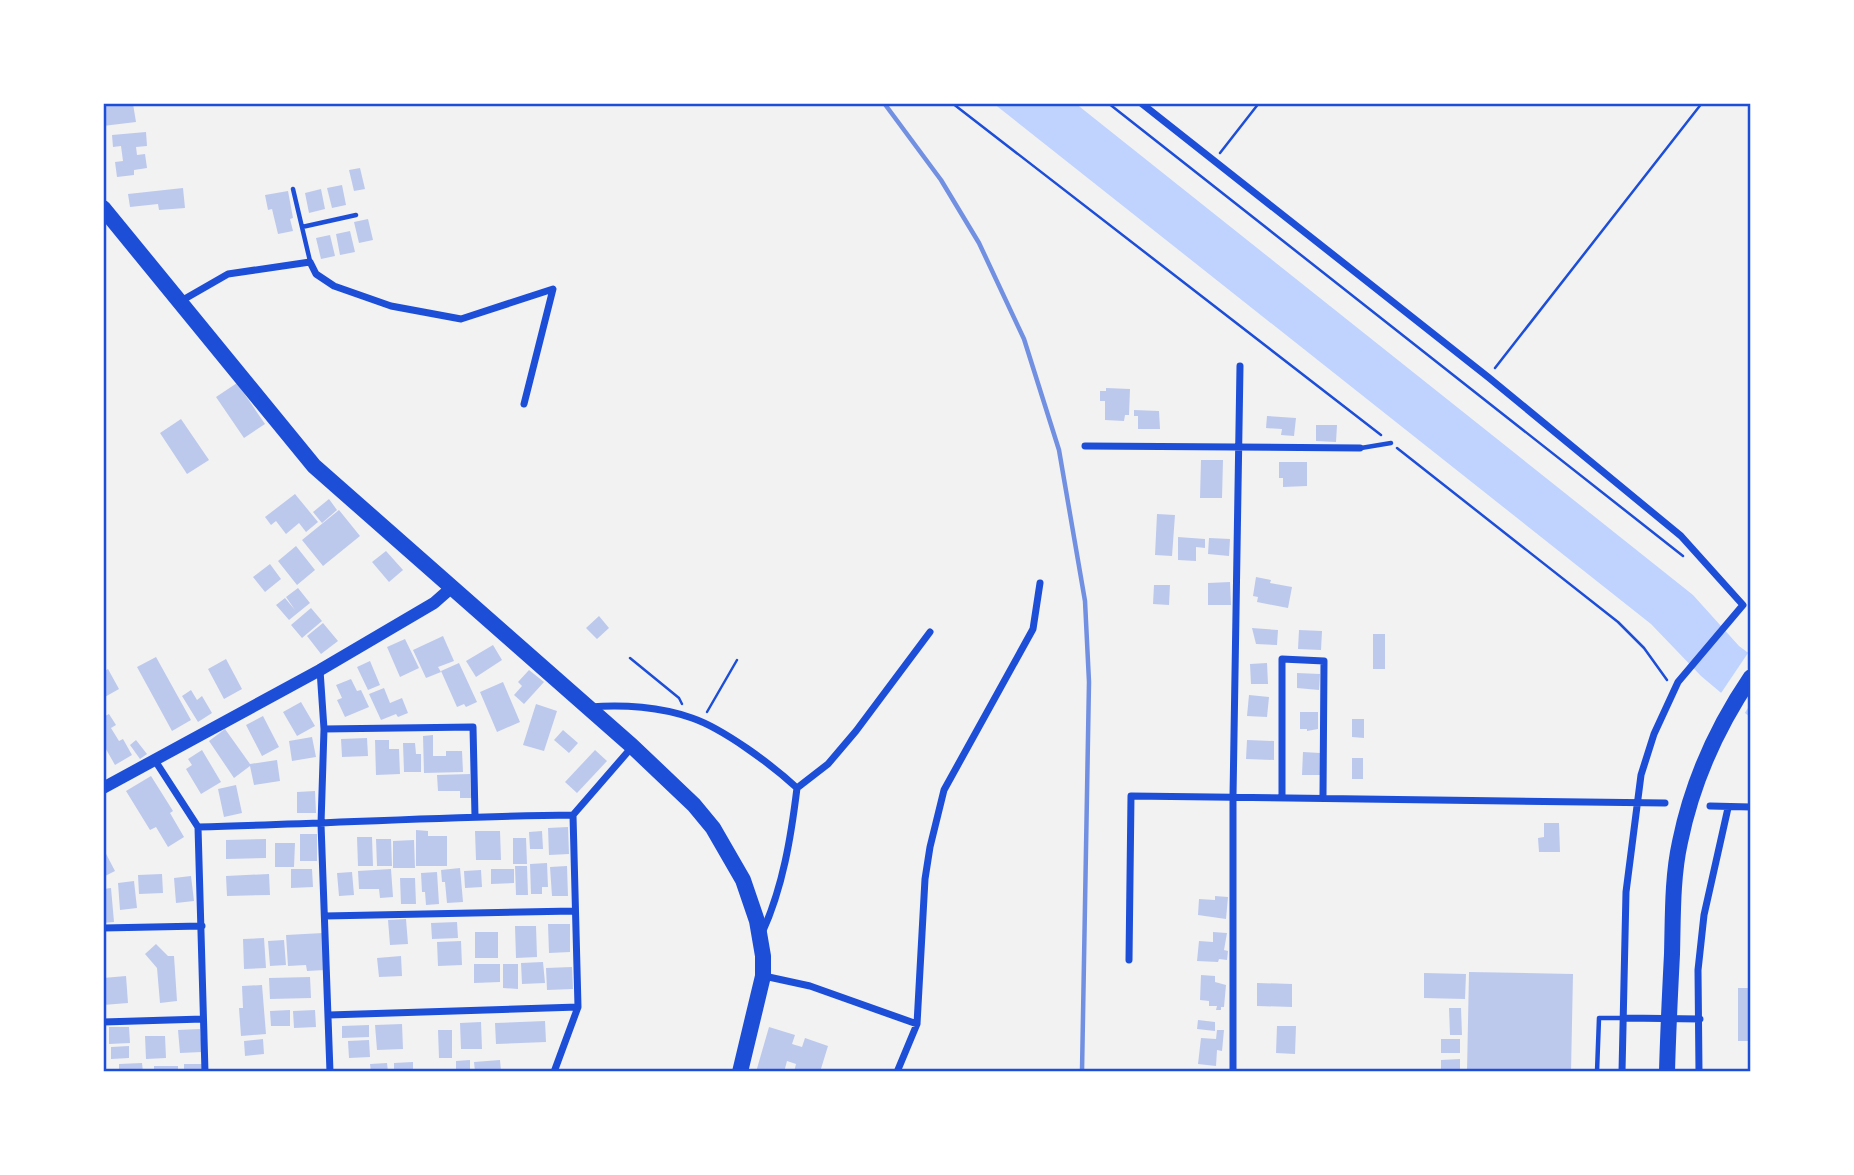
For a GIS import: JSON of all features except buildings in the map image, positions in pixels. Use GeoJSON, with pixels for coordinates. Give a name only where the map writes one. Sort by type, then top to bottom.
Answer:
{"type":"FeatureCollection","features":[{"type":"Feature","properties":{"kind":"highway"},"geometry":{"type":"LineString","coordinates":[[104,210],[314,466],[632,746],[694,805],[713,828],[743,880],[761,937],[764,976],[740,1072]]}},
{"type":"Feature","properties":{"kind":"highway"},"geometry":{"type":"LineString","coordinates":[[1667,1072],[1679,844],[1692,793],[1726,716],[1751,677]]}},
{"type":"Feature","properties":{"kind":"street"},"geometry":{"type":"LineString","coordinates":[[1141,103],[1488,377],[1681,536],[1747,603],[1734,613],[1678,682],[1647,754],[1641,775],[1626,892],[1622,1072]]}},
{"type":"Feature","properties":{"kind":"street"},"geometry":{"type":"LineString","coordinates":[[180,301],[228,274],[310,262],[316,274],[334,286],[391,306],[461,319],[553,289],[524,404]]}},
{"type":"Feature","properties":{"kind":"street"},"geometry":{"type":"LineString","coordinates":[[1233,1072],[1233,797],[1240,366]]}},
{"type":"Feature","properties":{"kind":"street"},"geometry":{"type":"LineString","coordinates":[[1086,446],[1360,448]]}},
{"type":"Feature","properties":{"kind":"street"},"geometry":{"type":"LineString","coordinates":[[897,1072],[917,1024],[925,879],[944,790],[1033,629],[1040,583]]}},
{"type":"Feature","properties":{"kind":"street"},"geometry":{"type":"LineString","coordinates":[[103,788],[320,670],[434,603],[451,588]]}},
{"type":"Feature","properties":{"kind":"street"},"geometry":{"type":"LineString","coordinates":[[761,937],[774,909],[791,839],[797,788],[828,764],[930,632]]}},
{"type":"Feature","properties":{"kind":"street"},"geometry":{"type":"LineString","coordinates":[[1282,797],[1282,659],[1324,661],[1323,797]]}},
{"type":"Feature","properties":{"kind":"street"},"geometry":{"type":"LineString","coordinates":[[320,670],[324,729],[321,824],[330,1072]]}},
{"type":"Feature","properties":{"kind":"street"},"geometry":{"type":"LineString","coordinates":[[588,707],[615,705],[691,717],[768,764],[797,788]]}},
{"type":"Feature","properties":{"kind":"street"},"geometry":{"type":"LineString","coordinates":[[324,729],[473,727],[475,816]]}},
{"type":"Feature","properties":{"kind":"street"},"geometry":{"type":"LineString","coordinates":[[554,1072],[578,1007],[573,815],[632,746]]}},
{"type":"Feature","properties":{"kind":"street"},"geometry":{"type":"LineString","coordinates":[[154,759],[198,827],[205,1072]]}},
{"type":"Feature","properties":{"kind":"street"},"geometry":{"type":"LineString","coordinates":[[1129,960],[1131,796],[1665,803]]}},
{"type":"Feature","properties":{"kind":"street"},"geometry":{"type":"LineString","coordinates":[[1710,806],[1751,807]]}},
{"type":"Feature","properties":{"kind":"street"},"geometry":{"type":"LineString","coordinates":[[1699,1072],[1698,970],[1703,915],[1728,808]]}},
{"type":"Feature","properties":{"kind":"street"},"geometry":{"type":"LineString","coordinates":[[198,827],[475,816],[573,815]]}},
{"type":"Feature","properties":{"kind":"street"},"geometry":{"type":"LineString","coordinates":[[325,916],[574,911]]}},
{"type":"Feature","properties":{"kind":"street"},"geometry":{"type":"LineString","coordinates":[[103,928],[202,926]]}},
{"type":"Feature","properties":{"kind":"street"},"geometry":{"type":"LineString","coordinates":[[764,976],[810,986],[917,1024]]}},
{"type":"Feature","properties":{"kind":"street"},"geometry":{"type":"LineString","coordinates":[[329,1014],[578,1007]]}},
{"type":"Feature","properties":{"kind":"street"},"geometry":{"type":"LineString","coordinates":[[1625,1018],[1700,1019]]}},
{"type":"Feature","properties":{"kind":"street"},"geometry":{"type":"LineString","coordinates":[[103,1022],[203,1019]]}},
{"type":"Feature","properties":{"kind":"lane"},"geometry":{"type":"LineString","coordinates":[[293,189],[310,262]]}},
{"type":"Feature","properties":{"kind":"lane"},"geometry":{"type":"LineString","coordinates":[[302,227],[356,215]]}},
{"type":"Feature","properties":{"kind":"lane"},"geometry":{"type":"LineString","coordinates":[[1360,448],[1391,443]]}},
{"type":"Feature","properties":{"kind":"lane"},"geometry":{"type":"LineString","coordinates":[[1597,1072],[1599,1018],[1625,1018]]}},
{"type":"Feature","properties":{"kind":"path"},"geometry":{"type":"LineString","coordinates":[[952,103],[1618,622],[1663,672],[1673,692]]}},
{"type":"Feature","properties":{"kind":"path"},"geometry":{"type":"LineString","coordinates":[[1108,103],[1688,560]]}},
{"type":"Feature","properties":{"kind":"path"},"geometry":{"type":"LineString","coordinates":[[1214,160],[1259,103]]}},
{"type":"Feature","properties":{"kind":"path"},"geometry":{"type":"LineString","coordinates":[[1488,377],[1702,103]]}},
{"type":"Feature","properties":{"kind":"path"},"geometry":{"type":"LineString","coordinates":[[630,658],[679,698],[691,717]]}},
{"type":"Feature","properties":{"kind":"path"},"geometry":{"type":"LineString","coordinates":[[702,722],[737,660]]}},
{"type":"Feature","properties":{"kind":"water"},"geometry":{"type":"Polygon","coordinates":[[[993,103],[1075,103],[1693,595],[1739,646],[1751,655],[1751,718],[1701,676],[1651,624],[993,103]]]}},
{"type":"Feature","properties":{"kind":"pier"},"geometry":{"type":"Polygon","coordinates":[[[1750,650],[1751,703],[1743,716],[1719,696],[1750,650]]]}},
{"type":"Feature","properties":{"kind":"railway"},"geometry":{"type":"LineString","coordinates":[[884,103],[941,180],[979,243],[1024,339],[1059,450],[1085,601],[1089,682],[1082,1072]]}}]}
